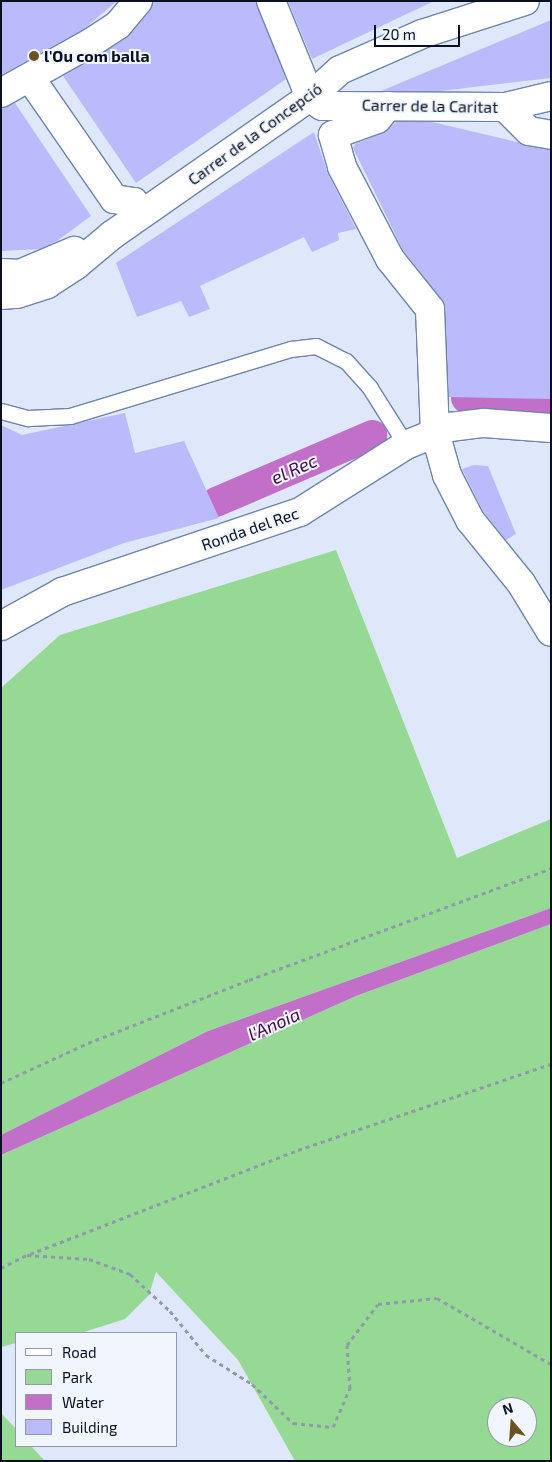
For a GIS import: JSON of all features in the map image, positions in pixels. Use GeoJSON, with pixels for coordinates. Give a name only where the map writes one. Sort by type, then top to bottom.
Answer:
{"type":"FeatureCollection","features":[{"type":"Feature","properties":{"kind":"street"},"geometry":{"type":"LineString","coordinates":[[1,93],[31,78],[118,25],[138,1]]}},
{"type":"Feature","properties":{"kind":"street"},"geometry":{"type":"LineString","coordinates":[[271,1],[310,97]]}},
{"type":"Feature","properties":{"kind":"street","name":"Carrer de la Concepció"},"geometry":{"type":"LineString","coordinates":[[1,295],[47,284],[112,235],[310,97],[340,70],[422,34],[525,1]]}},
{"type":"Feature","properties":{"kind":"street"},"geometry":{"type":"LineString","coordinates":[[31,78],[114,199],[134,202],[143,213]]}},
{"type":"Feature","properties":{"kind":"street","name":"Carrer de la Caritat"},"geometry":{"type":"LineString","coordinates":[[310,97],[322,106],[505,107],[551,96]]}},
{"type":"Feature","properties":{"kind":"street"},"geometry":{"type":"LineString","coordinates":[[388,106],[377,119],[333,135],[342,167],[390,259],[430,309],[435,432],[447,475],[470,520],[521,583],[551,632]]}},
{"type":"Feature","properties":{"kind":"street"},"geometry":{"type":"LineString","coordinates":[[505,107],[529,131],[551,135]]}},
{"type":"Feature","properties":{"kind":"street"},"geometry":{"type":"LineString","coordinates":[[1,273],[20,274],[112,235]]}},
{"type":"Feature","properties":{"kind":"street","name":"Ronda del Rec"},"geometry":{"type":"LineString","coordinates":[[1,626],[62,592],[300,512],[406,445],[435,432],[465,423],[551,428]]}},
{"type":"Feature","properties":{"kind":"lane"},"geometry":{"type":"LineString","coordinates":[[1,411],[28,418],[70,416],[291,349],[316,346],[346,362],[370,388],[406,445]]}},
{"type":"Feature","properties":{"kind":"path"},"geometry":{"type":"LineString","coordinates":[[1,1083],[88,1043],[551,868]]}},
{"type":"Feature","properties":{"kind":"path"},"geometry":{"type":"LineString","coordinates":[[1,1268],[27,1255],[298,1150],[551,1064]]}},
{"type":"Feature","properties":{"kind":"path"},"geometry":{"type":"LineString","coordinates":[[27,1255],[89,1259],[130,1274],[170,1311],[206,1356],[252,1384],[293,1423],[333,1427],[350,1388],[348,1345],[378,1304],[437,1298],[551,1364]]}},
{"type":"Feature","properties":{"kind":"green space"},"geometry":{"type":"Polygon","coordinates":[[[336,550],[457,858],[551,819],[551,908],[208,1031],[1,1135],[1,688],[60,635],[336,550]]]}},
{"type":"Feature","properties":{"kind":"green space"},"geometry":{"type":"Polygon","coordinates":[[[551,924],[551,1461],[295,1461],[238,1360],[156,1272],[149,1295],[125,1319],[84,1332],[15,1332],[15,1343],[1,1347],[1,1155],[356,996],[551,924]]]}},
{"type":"Feature","properties":{"kind":"green space"},"geometry":{"type":"Polygon","coordinates":[[[1,1413],[15,1428],[15,1447],[32,1447],[45,1461],[1,1461],[1,1413]]]}},
{"type":"Feature","properties":{"kind":"water","name":"l'Anoia"},"geometry":{"type":"Polygon","coordinates":[[[551,908],[551,924],[356,996],[1,1155],[1,1135],[208,1031],[551,908]]]}},
{"type":"Feature","properties":{"kind":"building"},"geometry":{"type":"Polygon","coordinates":[[[1,1],[117,1],[84,29],[1,75],[1,1]]]}},
{"type":"Feature","properties":{"kind":"building"},"geometry":{"type":"Polygon","coordinates":[[[153,1],[256,1],[286,79],[136,183],[63,76],[127,38],[150,11],[153,1]]]}},
{"type":"Feature","properties":{"kind":"building"},"geometry":{"type":"Polygon","coordinates":[[[288,1],[434,1],[312,59],[288,1]]]}},
{"type":"Feature","properties":{"kind":"building"},"geometry":{"type":"Polygon","coordinates":[[[551,20],[551,78],[440,91],[381,91],[551,20]]]}},
{"type":"Feature","properties":{"kind":"building"},"geometry":{"type":"Polygon","coordinates":[[[15,103],[91,216],[57,241],[40,249],[1,251],[1,109],[15,103]]]}},
{"type":"Feature","properties":{"kind":"building"},"geometry":{"type":"Polygon","coordinates":[[[396,122],[432,122],[551,150],[551,399],[449,397],[442,300],[403,250],[353,148],[355,144],[383,133],[396,122]]]}},
{"type":"Feature","properties":{"kind":"building"},"geometry":{"type":"Polygon","coordinates":[[[314,132],[328,174],[356,229],[338,233],[339,240],[312,252],[304,237],[200,286],[210,309],[189,317],[181,301],[137,317],[116,263],[314,132]]]}},
{"type":"Feature","properties":{"kind":"building"},"geometry":{"type":"Polygon","coordinates":[[[125,413],[135,453],[184,441],[219,518],[124,543],[1,590],[1,425],[22,435],[125,413]]]}},
{"type":"Feature","properties":{"kind":"building"},"geometry":{"type":"Polygon","coordinates":[[[474,465],[488,466],[516,534],[506,540],[483,511],[462,469],[474,465]]]}},
{"type":"Feature","properties":{"kind":"waterway","name":"el Rec"},"geometry":{"type":"LineString","coordinates":[[466,398],[551,401]]}},
{"type":"Feature","properties":{"kind":"waterway","name":"el Rec"},"geometry":{"type":"LineString","coordinates":[[216,502],[372,435]]}},
{"type":"Feature","properties":{"kind":"place","name":"l'Ou com balla"},"geometry":{"type":"Point","coordinates":[34,56]}}]}
